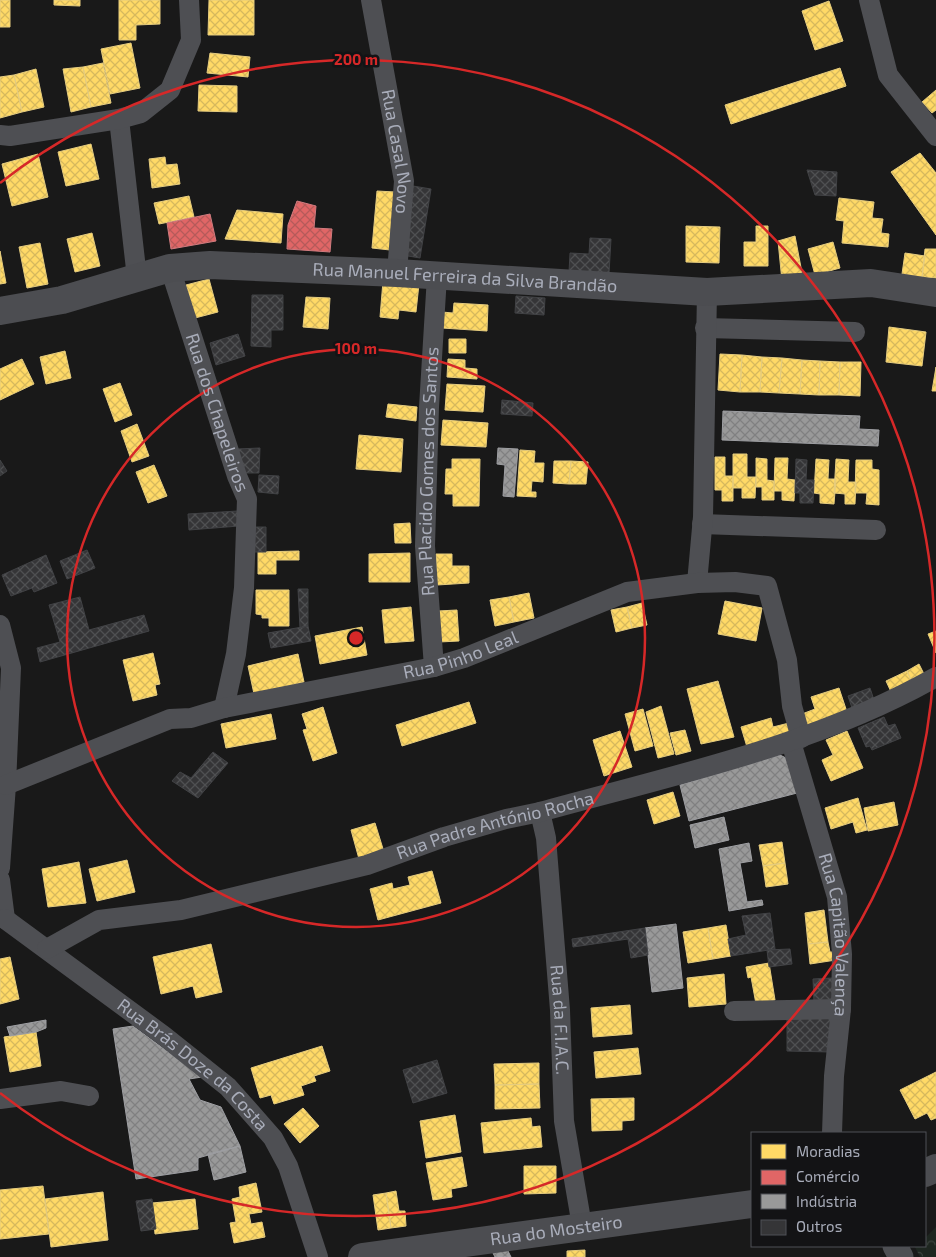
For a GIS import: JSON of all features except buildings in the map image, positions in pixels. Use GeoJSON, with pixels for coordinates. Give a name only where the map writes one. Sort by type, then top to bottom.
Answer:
{"type":"FeatureCollection","features":[{"type":"Feature","properties":{"kind":"main road","name":"Rua Manuel Ferreira da Silva Brandão"},"geometry":{"type":"LineString","coordinates":[[0,311],[62,300],[170,268],[210,265],[397,273],[707,292],[777,290],[871,283],[936,292]]}},
{"type":"Feature","properties":{"kind":"main road","name":"Rua do Mosteiro"},"geometry":{"type":"LineString","coordinates":[[362,1257],[751,1204]]}},
{"type":"Feature","properties":{"kind":"street"},"geometry":{"type":"LineString","coordinates":[[0,135],[10,136],[119,119],[142,113],[170,90],[191,40],[189,0]]}},
{"type":"Feature","properties":{"kind":"street","name":"Rua Casal Novo"},"geometry":{"type":"LineString","coordinates":[[372,0],[404,181],[397,273]]}},
{"type":"Feature","properties":{"kind":"street"},"geometry":{"type":"LineString","coordinates":[[869,0],[888,75],[936,136]]}},
{"type":"Feature","properties":{"kind":"street"},"geometry":{"type":"LineString","coordinates":[[119,119],[137,278]]}},
{"type":"Feature","properties":{"kind":"street","name":"Rua dos Chapeleiros"},"geometry":{"type":"LineString","coordinates":[[170,268],[247,499],[244,588],[235,662],[224,708]]}},
{"type":"Feature","properties":{"kind":"street","name":"Rua Placido Gomes dos Santos"},"geometry":{"type":"LineString","coordinates":[[434,667],[425,546],[429,407],[437,276]]}},
{"type":"Feature","properties":{"kind":"street"},"geometry":{"type":"LineString","coordinates":[[697,583],[702,524],[707,292]]}},
{"type":"Feature","properties":{"kind":"street"},"geometry":{"type":"LineString","coordinates":[[705,328],[855,332]]}},
{"type":"Feature","properties":{"kind":"street"},"geometry":{"type":"LineString","coordinates":[[702,524],[876,530]]}},
{"type":"Feature","properties":{"kind":"street","name":"Rua Pinho Leal"},"geometry":{"type":"LineString","coordinates":[[6,785],[170,719],[191,718],[224,708],[434,667],[464,658],[627,592],[697,583],[735,582],[767,586],[787,660],[796,740]]}},
{"type":"Feature","properties":{"kind":"street"},"geometry":{"type":"LineString","coordinates":[[0,625],[11,668],[0,868]]}},
{"type":"Feature","properties":{"kind":"street","name":"Rua Padre António Rocha"},"geometry":{"type":"LineString","coordinates":[[47,949],[99,920],[181,910],[367,865],[506,819],[540,812],[796,740],[896,700],[936,677]]}},
{"type":"Feature","properties":{"kind":"street","name":"Rua Capitão Valença"},"geometry":{"type":"LineString","coordinates":[[796,740],[837,897],[842,954],[832,1132]]}},
{"type":"Feature","properties":{"kind":"street","name":"Rua da F.I.A.C."},"geometry":{"type":"LineString","coordinates":[[540,812],[546,838],[560,1010],[564,1121],[582,1226]]}},
{"type":"Feature","properties":{"kind":"street"},"geometry":{"type":"LineString","coordinates":[[0,880],[3,921]]}},
{"type":"Feature","properties":{"kind":"street","name":"Rua Brás Doze da Costa"},"geometry":{"type":"LineString","coordinates":[[3,921],[47,949],[164,1036],[228,1087],[273,1138],[288,1166],[318,1257]]}},
{"type":"Feature","properties":{"kind":"street"},"geometry":{"type":"LineString","coordinates":[[734,1011],[840,1009]]}},
{"type":"Feature","properties":{"kind":"street"},"geometry":{"type":"LineString","coordinates":[[0,1099],[61,1091],[90,1096]]}},
{"type":"Feature","properties":{"kind":"green space"},"geometry":{"type":"Polygon","coordinates":[[[936,1227],[936,1257],[920,1257],[915,1247],[926,1247],[926,1237],[936,1227]]]}}]}
